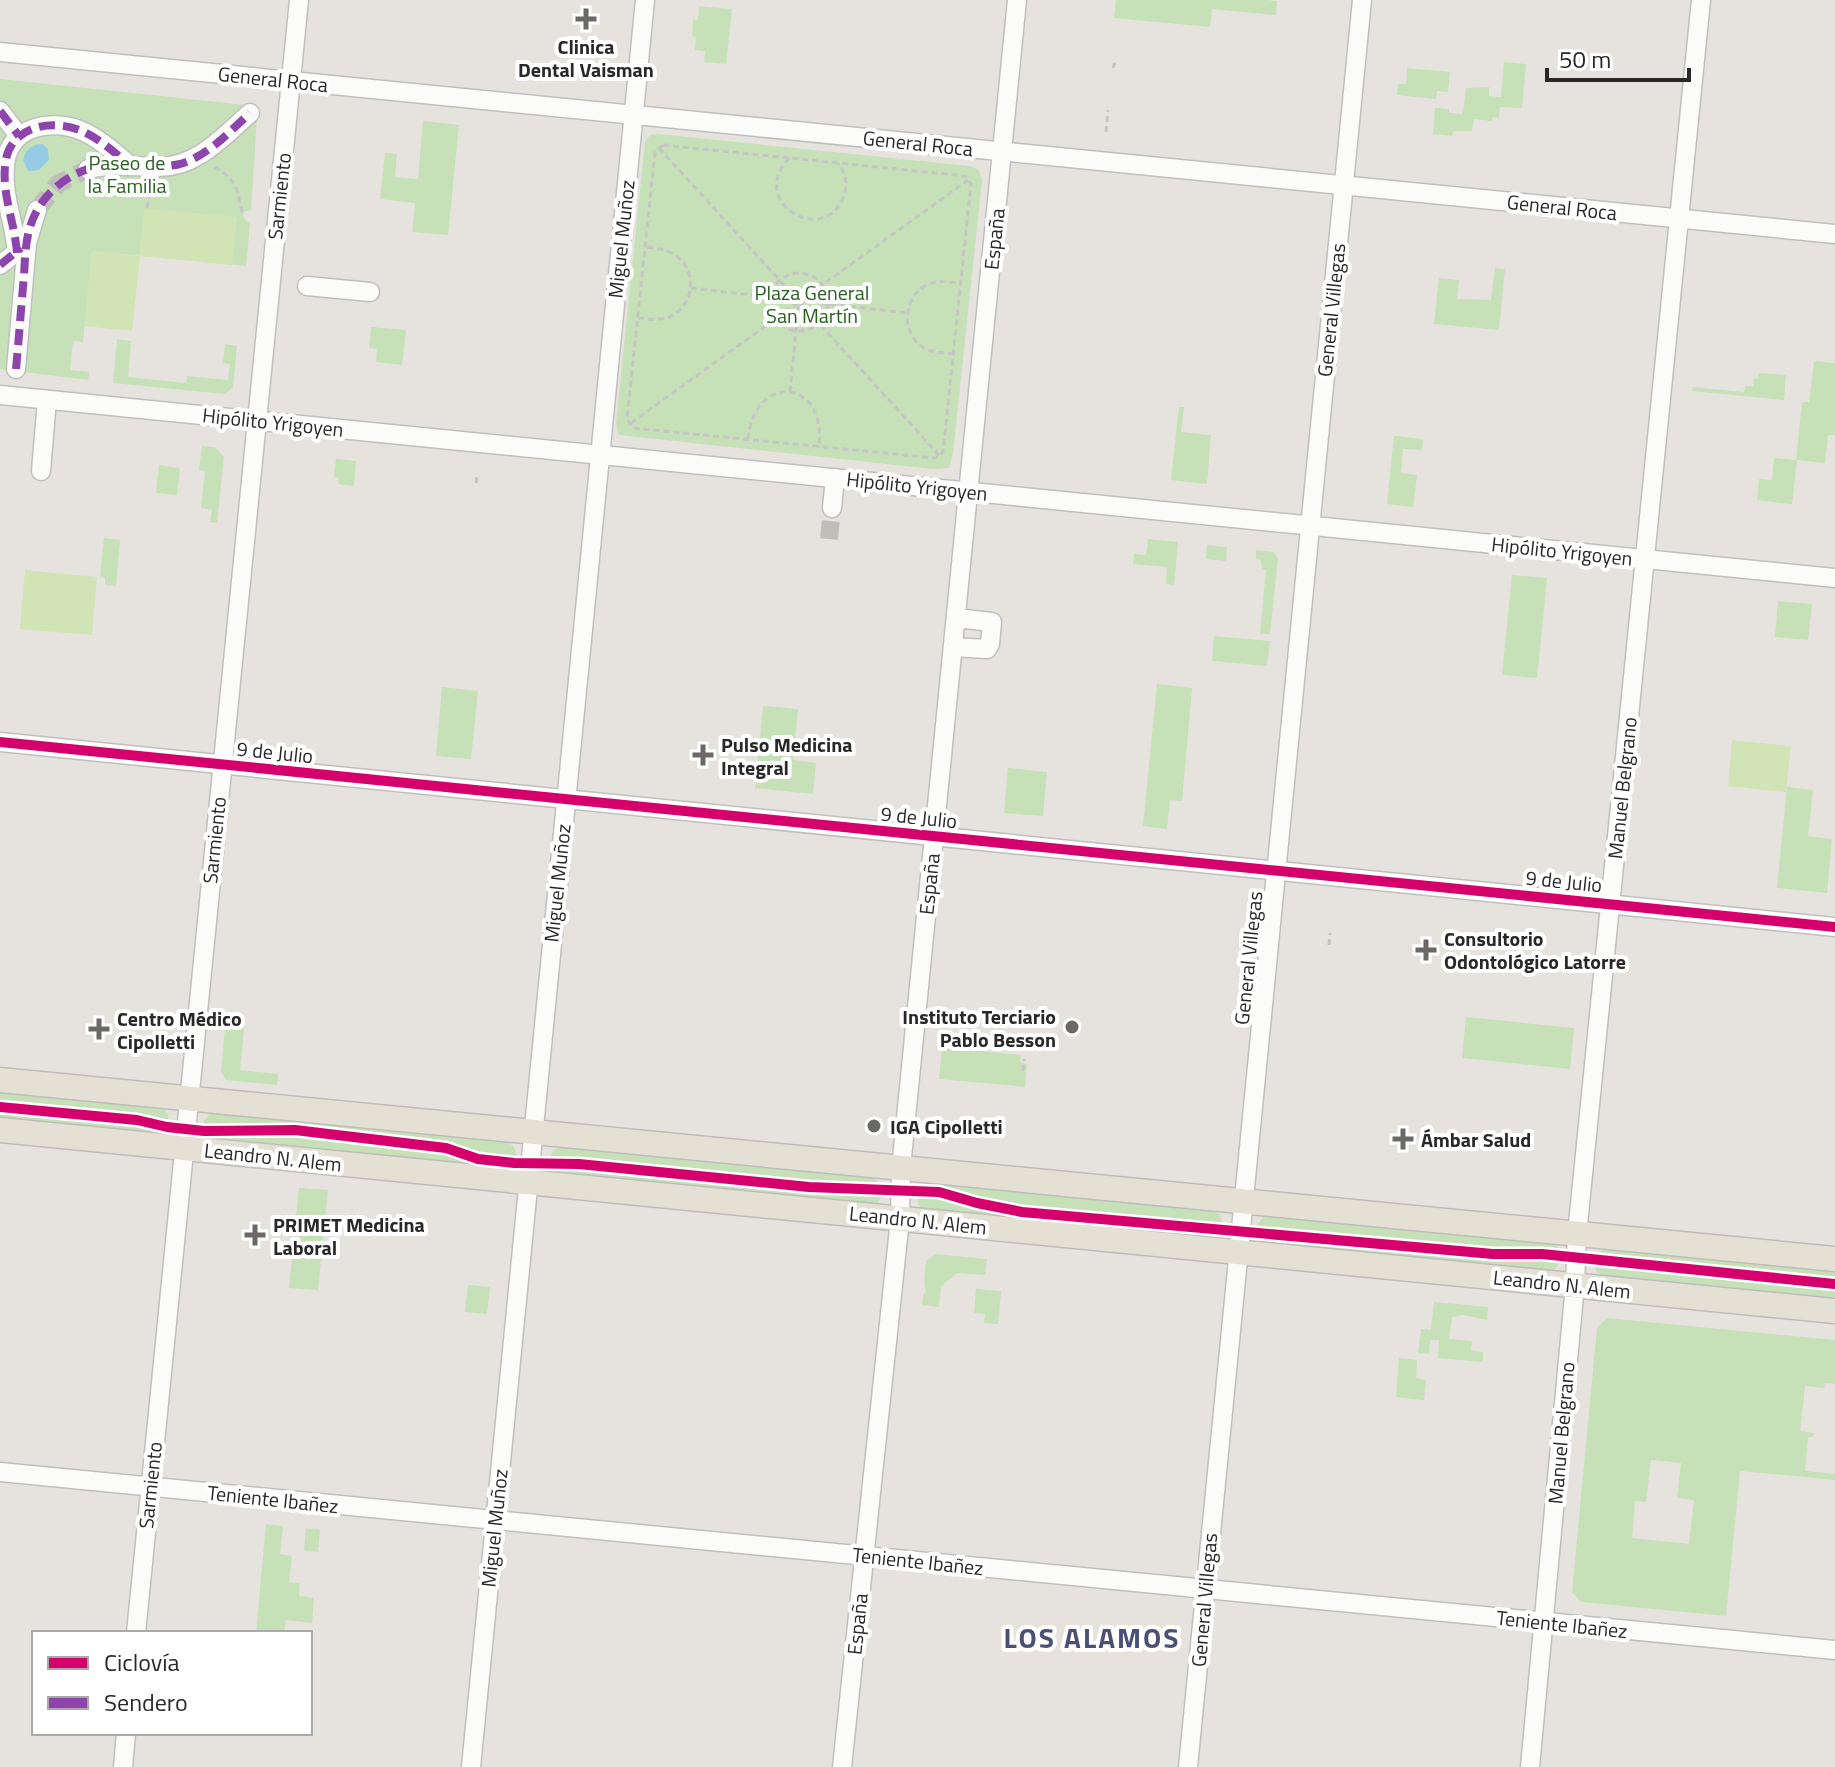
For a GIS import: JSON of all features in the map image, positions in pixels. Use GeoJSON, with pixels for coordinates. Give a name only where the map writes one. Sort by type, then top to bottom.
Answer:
{"type":"FeatureCollection","features":[{"type":"Feature","properties":{"kind":"main road"},"geometry":{"type":"LineString","coordinates":[[0,1080],[1835,1259]]}},
{"type":"Feature","properties":{"kind":"main road","name":"Leandro N. Alem"},"geometry":{"type":"LineString","coordinates":[[0,1130],[1835,1311]]}},
{"type":"Feature","properties":{"kind":"street","name":"Sarmiento"},"geometry":{"type":"LineString","coordinates":[[136,1631],[299,0]]}},
{"type":"Feature","properties":{"kind":"street","name":"Miguel Muñoz"},"geometry":{"type":"LineString","coordinates":[[471,1767],[645,0]]}},
{"type":"Feature","properties":{"kind":"street","name":"España"},"geometry":{"type":"LineString","coordinates":[[842,1767],[900,1219],[901,1168],[1017,0]]}},
{"type":"Feature","properties":{"kind":"street","name":"General Villegas"},"geometry":{"type":"LineString","coordinates":[[1188,1767],[1362,0]]}},
{"type":"Feature","properties":{"kind":"street","name":"Manuel Belgrano"},"geometry":{"type":"LineString","coordinates":[[1530,1767],[1575,1285],[1577,1234],[1701,0]]}},
{"type":"Feature","properties":{"kind":"street","name":"General Roca"},"geometry":{"type":"LineString","coordinates":[[0,52],[1835,234]]}},
{"type":"Feature","properties":{"kind":"street"},"geometry":{"type":"LineString","coordinates":[[0,111],[19,136]]}},
{"type":"Feature","properties":{"kind":"street"},"geometry":{"type":"LineString","coordinates":[[88,169],[128,164],[165,167],[196,157],[250,113]]}},
{"type":"Feature","properties":{"kind":"street"},"geometry":{"type":"LineString","coordinates":[[16,369],[22,248],[4,167],[11,146],[19,136],[39,126],[74,129],[100,141],[128,164]]}},
{"type":"Feature","properties":{"kind":"street"},"geometry":{"type":"LineString","coordinates":[[0,265],[22,248],[37,210]]}},
{"type":"Feature","properties":{"kind":"street"},"geometry":{"type":"LineString","coordinates":[[271,283],[370,292]]}},
{"type":"Feature","properties":{"kind":"street","name":"Hipólito Yrigoyen"},"geometry":{"type":"LineString","coordinates":[[0,395],[1835,578]]}},
{"type":"Feature","properties":{"kind":"street"},"geometry":{"type":"LineString","coordinates":[[41,471],[47,400]]}},
{"type":"Feature","properties":{"kind":"street"},"geometry":{"type":"LineString","coordinates":[[832,508],[835,478]]}},
{"type":"Feature","properties":{"kind":"street"},"geometry":{"type":"LineString","coordinates":[[953,647],[987,649],[991,633],[992,622],[956,618]]}},
{"type":"Feature","properties":{"kind":"street","name":"9 de Julio"},"geometry":{"type":"LineString","coordinates":[[0,742],[1835,927]]}},
{"type":"Feature","properties":{"kind":"street","name":"Teniente Ibañez"},"geometry":{"type":"LineString","coordinates":[[0,1472],[1835,1650]]}},
{"type":"Feature","properties":{"kind":"street"},"geometry":{"type":"LineString","coordinates":[[123,1767],[126,1735]]}},
{"type":"Feature","properties":{"kind":"path"},"geometry":{"type":"LineString","coordinates":[[1113,68],[1114,64],[1119,65]]}},
{"type":"Feature","properties":{"kind":"path"},"geometry":{"type":"LineString","coordinates":[[1106,132],[1108,110]]}},
{"type":"Feature","properties":{"kind":"path"},"geometry":{"type":"LineString","coordinates":[[632,438],[632,426],[627,419],[655,152],[661,147],[664,135]]}},
{"type":"Feature","properties":{"kind":"path"},"geometry":{"type":"LineString","coordinates":[[661,147],[838,163],[968,180],[981,185]]}},
{"type":"Feature","properties":{"kind":"path"},"geometry":{"type":"LineString","coordinates":[[661,147],[939,455]]}},
{"type":"Feature","properties":{"kind":"path"},"geometry":{"type":"LineString","coordinates":[[196,157],[231,178],[240,193],[243,215]]}},
{"type":"Feature","properties":{"kind":"path"},"geometry":{"type":"LineString","coordinates":[[789,158],[779,172],[777,191],[785,207],[800,218],[810,219],[831,213],[842,200],[846,184],[838,163]]}},
{"type":"Feature","properties":{"kind":"path"},"geometry":{"type":"LineString","coordinates":[[933,469],[939,455],[954,354],[968,180],[966,166]]}},
{"type":"Feature","properties":{"kind":"path"},"geometry":{"type":"LineString","coordinates":[[632,426],[799,300],[968,180]]}},
{"type":"Feature","properties":{"kind":"path"},"geometry":{"type":"LineString","coordinates":[[638,318],[669,317],[682,308],[691,288],[687,269],[677,256],[645,247]]}},
{"type":"Feature","properties":{"kind":"path"},"geometry":{"type":"LineString","coordinates":[[802,273],[823,284],[828,304],[827,312],[819,323],[812,328],[796,331],[781,325],[770,307],[770,297],[780,280],[802,273]]}},
{"type":"Feature","properties":{"kind":"path"},"geometry":{"type":"LineString","coordinates":[[954,354],[929,350],[921,345],[910,332],[907,313],[912,300],[922,288],[937,282],[961,283]]}},
{"type":"Feature","properties":{"kind":"path"},"geometry":{"type":"LineString","coordinates":[[691,288],[907,313]]}},
{"type":"Feature","properties":{"kind":"path"},"geometry":{"type":"LineString","coordinates":[[790,393],[799,300]]}},
{"type":"Feature","properties":{"kind":"path"},"geometry":{"type":"LineString","coordinates":[[748,439],[753,414],[763,401],[778,393],[790,393],[803,397],[815,408],[820,422],[819,446]]}},
{"type":"Feature","properties":{"kind":"path"},"geometry":{"type":"LineString","coordinates":[[632,426],[819,446],[939,455],[953,453]]}},
{"type":"Feature","properties":{"kind":"path"},"geometry":{"type":"LineString","coordinates":[[476,483],[477,473]]}},
{"type":"Feature","properties":{"kind":"path"},"geometry":{"type":"LineString","coordinates":[[1329,945],[1330,933]]}},
{"type":"Feature","properties":{"kind":"path"},"geometry":{"type":"LineString","coordinates":[[1023,1071],[1024,1059]]}},
{"type":"Feature","properties":{"kind":"green space"},"geometry":{"type":"Polygon","coordinates":[[[1116,0],[1277,1],[1276,15],[1212,9],[1210,27],[1114,18],[1116,0]]]}},
{"type":"Feature","properties":{"kind":"green space"},"geometry":{"type":"Polygon","coordinates":[[[699,6],[732,9],[726,64],[704,62],[705,51],[695,50],[693,20],[698,20],[699,6]]]}},
{"type":"Feature","properties":{"kind":"green space"},"geometry":{"type":"Polygon","coordinates":[[[1504,62],[1526,64],[1522,108],[1500,107],[1499,118],[1493,117],[1492,121],[1474,119],[1472,131],[1453,131],[1452,136],[1433,134],[1435,108],[1463,114],[1466,88],[1489,87],[1489,96],[1501,97],[1504,62]]]}},
{"type":"Feature","properties":{"kind":"green space"},"geometry":{"type":"Polygon","coordinates":[[[1407,68],[1450,72],[1448,92],[1437,91],[1436,99],[1397,95],[1398,84],[1406,84],[1407,68]]]}},
{"type":"Feature","properties":{"kind":"green space","name":"Paseo de la Familia"},"geometry":{"type":"Polygon","coordinates":[[[0,79],[246,105],[257,118],[251,210],[244,212],[243,217],[250,224],[246,266],[92,251],[83,342],[73,341],[70,370],[89,372],[88,380],[0,369],[0,79]]]}},
{"type":"Feature","properties":{"kind":"green space"},"geometry":{"type":"Polygon","coordinates":[[[423,121],[459,125],[448,235],[412,232],[415,203],[380,199],[385,153],[397,154],[395,177],[418,179],[423,121]]]}},
{"type":"Feature","properties":{"kind":"green space","name":"Plaza General San Martín"},"geometry":{"type":"Polygon","coordinates":[[[650,135],[970,166],[979,170],[982,180],[949,468],[933,469],[619,435],[616,424],[645,142],[650,135]]]}},
{"type":"Feature","properties":{"kind":"green space"},"geometry":{"type":"Polygon","coordinates":[[[144,208],[237,217],[232,265],[140,256],[132,331],[84,326],[92,251],[139,256],[144,208]]]}},
{"type":"Feature","properties":{"kind":"green space"},"geometry":{"type":"Polygon","coordinates":[[[1495,268],[1505,269],[1499,330],[1434,324],[1439,278],[1459,280],[1457,299],[1491,300],[1495,268]]]}},
{"type":"Feature","properties":{"kind":"green space"},"geometry":{"type":"Polygon","coordinates":[[[371,327],[406,330],[402,365],[376,362],[377,349],[369,348],[371,327]]]}},
{"type":"Feature","properties":{"kind":"green space"},"geometry":{"type":"Polygon","coordinates":[[[117,339],[131,341],[128,377],[186,383],[187,376],[228,380],[230,364],[223,363],[225,344],[237,346],[233,387],[225,394],[113,383],[117,339]]]}},
{"type":"Feature","properties":{"kind":"green space"},"geometry":{"type":"Polygon","coordinates":[[[1814,361],[1835,363],[1835,435],[1828,435],[1825,463],[1797,460],[1792,504],[1757,500],[1759,479],[1772,480],[1774,458],[1796,460],[1802,402],[1809,402],[1814,361]]]}},
{"type":"Feature","properties":{"kind":"green space"},"geometry":{"type":"Polygon","coordinates":[[[1759,373],[1786,375],[1784,400],[1692,391],[1693,387],[1744,392],[1745,386],[1753,386],[1754,378],[1758,379],[1759,373]]]}},
{"type":"Feature","properties":{"kind":"green space"},"geometry":{"type":"Polygon","coordinates":[[[1179,407],[1184,407],[1181,432],[1211,435],[1207,484],[1171,480],[1179,407]]]}},
{"type":"Feature","properties":{"kind":"green space"},"geometry":{"type":"Polygon","coordinates":[[[1394,436],[1423,439],[1422,450],[1403,449],[1401,473],[1417,475],[1413,507],[1387,504],[1394,436]]]}},
{"type":"Feature","properties":{"kind":"green space"},"geometry":{"type":"Polygon","coordinates":[[[202,446],[215,447],[224,457],[217,523],[210,522],[212,510],[201,508],[205,471],[199,470],[202,446]]]}},
{"type":"Feature","properties":{"kind":"green space"},"geometry":{"type":"Polygon","coordinates":[[[336,459],[356,461],[354,486],[338,484],[339,478],[334,477],[336,459]]]}},
{"type":"Feature","properties":{"kind":"green space"},"geometry":{"type":"Polygon","coordinates":[[[159,465],[180,468],[177,495],[156,493],[159,465]]]}},
{"type":"Feature","properties":{"kind":"green space"},"geometry":{"type":"Polygon","coordinates":[[[104,538],[120,540],[116,586],[105,585],[105,578],[100,577],[104,538]]]}},
{"type":"Feature","properties":{"kind":"green space"},"geometry":{"type":"Polygon","coordinates":[[[1148,539],[1178,542],[1174,585],[1166,584],[1167,567],[1133,564],[1134,554],[1146,555],[1148,539]]]}},
{"type":"Feature","properties":{"kind":"green space"},"geometry":{"type":"Polygon","coordinates":[[[1207,545],[1227,547],[1226,561],[1206,559],[1207,545]]]}},
{"type":"Feature","properties":{"kind":"green space"},"geometry":{"type":"Polygon","coordinates":[[[1256,550],[1273,552],[1278,558],[1270,634],[1260,634],[1266,570],[1262,569],[1261,560],[1256,559],[1256,550]]]}},
{"type":"Feature","properties":{"kind":"green space"},"geometry":{"type":"Polygon","coordinates":[[[25,570],[97,577],[92,635],[20,629],[25,570]]]}},
{"type":"Feature","properties":{"kind":"green space"},"geometry":{"type":"Polygon","coordinates":[[[1512,575],[1547,578],[1537,678],[1502,675],[1512,575]]]}},
{"type":"Feature","properties":{"kind":"green space"},"geometry":{"type":"Polygon","coordinates":[[[1778,601],[1812,604],[1808,640],[1775,637],[1778,601]]]}},
{"type":"Feature","properties":{"kind":"green space"},"geometry":{"type":"Polygon","coordinates":[[[1214,636],[1270,641],[1267,666],[1212,661],[1214,636]]]}},
{"type":"Feature","properties":{"kind":"green space"},"geometry":{"type":"Polygon","coordinates":[[[1157,684],[1192,688],[1182,801],[1170,800],[1167,829],[1143,826],[1157,684]]]}},
{"type":"Feature","properties":{"kind":"green space"},"geometry":{"type":"Polygon","coordinates":[[[442,687],[478,691],[471,759],[436,756],[442,687]]]}},
{"type":"Feature","properties":{"kind":"green space"},"geometry":{"type":"Polygon","coordinates":[[[763,706],[798,709],[793,760],[816,763],[813,794],[755,788],[763,706]]]}},
{"type":"Feature","properties":{"kind":"green space"},"geometry":{"type":"Polygon","coordinates":[[[1732,740],[1791,746],[1786,792],[1728,786],[1732,740]]]}},
{"type":"Feature","properties":{"kind":"green space"},"geometry":{"type":"Polygon","coordinates":[[[1008,768],[1047,772],[1043,816],[1004,813],[1008,768]]]}},
{"type":"Feature","properties":{"kind":"green space"},"geometry":{"type":"Polygon","coordinates":[[[1787,787],[1813,790],[1808,836],[1832,839],[1827,893],[1777,888],[1787,787]]]}},
{"type":"Feature","properties":{"kind":"green space"},"geometry":{"type":"Polygon","coordinates":[[[226,1017],[245,1019],[240,1070],[278,1074],[277,1085],[226,1080],[221,1072],[226,1017]]]}},
{"type":"Feature","properties":{"kind":"green space"},"geometry":{"type":"Polygon","coordinates":[[[1466,1017],[1574,1028],[1570,1069],[1462,1058],[1466,1017]]]}},
{"type":"Feature","properties":{"kind":"green space"},"geometry":{"type":"Polygon","coordinates":[[[942,1047],[1021,1055],[1020,1063],[1027,1064],[1025,1087],[939,1079],[942,1047]]]}},
{"type":"Feature","properties":{"kind":"green space"},"geometry":{"type":"Polygon","coordinates":[[[0,1089],[162,1107],[168,1115],[169,1124],[159,1135],[0,1121],[0,1089]]]}},
{"type":"Feature","properties":{"kind":"green space"},"geometry":{"type":"Polygon","coordinates":[[[212,1111],[505,1140],[514,1147],[516,1158],[504,1170],[212,1140],[206,1136],[202,1124],[212,1111]]]}},
{"type":"Feature","properties":{"kind":"green space"},"geometry":{"type":"Polygon","coordinates":[[[563,1146],[872,1177],[881,1184],[883,1194],[876,1206],[553,1173],[549,1165],[550,1157],[554,1150],[563,1146]]]}},
{"type":"Feature","properties":{"kind":"green space"},"geometry":{"type":"Polygon","coordinates":[[[932,1183],[1211,1210],[1220,1215],[1223,1226],[1217,1237],[1211,1240],[923,1211],[918,1194],[923,1187],[932,1183]]]}},
{"type":"Feature","properties":{"kind":"green space"},"geometry":{"type":"Polygon","coordinates":[[[299,1188],[328,1190],[318,1290],[289,1288],[299,1188]]]}},
{"type":"Feature","properties":{"kind":"green space"},"geometry":{"type":"Polygon","coordinates":[[[1265,1215],[1549,1242],[1558,1247],[1561,1258],[1551,1272],[1263,1244],[1256,1236],[1256,1226],[1265,1215]]]}},
{"type":"Feature","properties":{"kind":"green space"},"geometry":{"type":"Polygon","coordinates":[[[1611,1248],[1835,1270],[1835,1301],[1601,1276],[1595,1267],[1596,1258],[1600,1251],[1611,1248]]]}},
{"type":"Feature","properties":{"kind":"green space"},"geometry":{"type":"Polygon","coordinates":[[[935,1254],[987,1259],[985,1275],[957,1273],[941,1286],[939,1307],[922,1305],[926,1292],[926,1261],[935,1254]]]}},
{"type":"Feature","properties":{"kind":"green space"},"geometry":{"type":"Polygon","coordinates":[[[468,1285],[490,1287],[487,1314],[465,1312],[468,1285]]]}},
{"type":"Feature","properties":{"kind":"green space"},"geometry":{"type":"Polygon","coordinates":[[[976,1289],[1001,1291],[998,1324],[984,1323],[985,1314],[974,1313],[976,1289]]]}},
{"type":"Feature","properties":{"kind":"green space"},"geometry":{"type":"Polygon","coordinates":[[[1434,1302],[1488,1307],[1487,1320],[1463,1315],[1452,1317],[1449,1339],[1472,1341],[1471,1350],[1483,1352],[1483,1362],[1438,1358],[1439,1340],[1430,1340],[1429,1354],[1418,1353],[1421,1329],[1431,1330],[1434,1302]]]}},
{"type":"Feature","properties":{"kind":"green space"},"geometry":{"type":"Polygon","coordinates":[[[1607,1318],[1835,1340],[1835,1384],[1825,1383],[1824,1388],[1805,1386],[1800,1431],[1814,1433],[1813,1437],[1808,1437],[1805,1471],[1835,1474],[1835,1480],[1740,1471],[1726,1616],[1581,1602],[1572,1592],[1597,1328],[1607,1318]],[[1651,1460],[1646,1502],[1635,1501],[1632,1538],[1689,1544],[1694,1500],[1677,1498],[1681,1463],[1651,1460]]]}},
{"type":"Feature","properties":{"kind":"green space"},"geometry":{"type":"Polygon","coordinates":[[[1399,1358],[1417,1360],[1416,1378],[1426,1380],[1424,1400],[1396,1397],[1399,1358]]]}},
{"type":"Feature","properties":{"kind":"green space"},"geometry":{"type":"Polygon","coordinates":[[[266,1524],[283,1526],[280,1554],[292,1556],[289,1582],[300,1583],[299,1596],[314,1598],[312,1623],[286,1620],[284,1631],[256,1631],[266,1524]]]}},
{"type":"Feature","properties":{"kind":"green space"},"geometry":{"type":"Polygon","coordinates":[[[306,1528],[320,1530],[318,1552],[304,1550],[306,1528]]]}},
{"type":"Feature","properties":{"kind":"water"},"geometry":{"type":"Polygon","coordinates":[[[43,144],[48,149],[49,160],[39,170],[28,171],[23,160],[25,153],[32,146],[43,144]]]}},
{"type":"Feature","properties":{"kind":"tunnel"},"geometry":{"type":"LineString","coordinates":[[37,210],[58,184],[88,169]]}},
{"type":"Feature","properties":{"kind":"tunnel"},"geometry":{"type":"LineString","coordinates":[[829,539],[832,508]]}},
{"type":"Feature","properties":{"kind":"marked path"},"geometry":{"type":"LineString","coordinates":[[0,111],[19,136]]}},
{"type":"Feature","properties":{"kind":"marked path"},"geometry":{"type":"LineString","coordinates":[[16,369],[28,233],[36,213],[53,190],[76,174],[104,165],[180,164],[218,143],[250,113]]}},
{"type":"Feature","properties":{"kind":"marked path"},"geometry":{"type":"LineString","coordinates":[[17,253],[5,188],[5,166],[8,152],[23,134],[45,126],[70,127],[95,138],[128,164]]}},
{"type":"Feature","properties":{"kind":"marked path"},"geometry":{"type":"LineString","coordinates":[[0,265],[21,248]]}},
{"type":"Feature","properties":{"kind":"cycle path"},"geometry":{"type":"LineString","coordinates":[[0,742],[1835,927]]}},
{"type":"Feature","properties":{"kind":"cycle path"},"geometry":{"type":"LineString","coordinates":[[0,1107],[137,1120],[204,1131],[295,1130],[446,1148],[478,1159],[514,1163],[579,1164],[809,1187],[939,1192],[1022,1212],[1493,1254],[1542,1254],[1835,1284]]}},
{"type":"Feature","properties":{"kind":"place","name":"Clinica Dental Vaisman"},"geometry":{"type":"Point","coordinates":[586,19]}},
{"type":"Feature","properties":{"kind":"place","name":"Pulso Medicina Integral"},"geometry":{"type":"Point","coordinates":[703,755]}},
{"type":"Feature","properties":{"kind":"place","name":"Consultorio Odontológico Latorre"},"geometry":{"type":"Point","coordinates":[1426,950]}},
{"type":"Feature","properties":{"kind":"place","name":"Instituto Terciario Pablo Besson"},"geometry":{"type":"Point","coordinates":[1072,1027]}},
{"type":"Feature","properties":{"kind":"place","name":"Centro Médico Cipolletti"},"geometry":{"type":"Point","coordinates":[99,1029]}},
{"type":"Feature","properties":{"kind":"place","name":"IGA Cipolletti"},"geometry":{"type":"Point","coordinates":[874,1126]}},
{"type":"Feature","properties":{"kind":"place","name":"Ámbar Salud"},"geometry":{"type":"Point","coordinates":[1403,1139]}},
{"type":"Feature","properties":{"kind":"place","name":"PRIMET Medicina Laboral"},"geometry":{"type":"Point","coordinates":[255,1235]}},
{"type":"Feature","properties":{"kind":"district","name":"LOS ALAMOS"},"geometry":{"type":"Point","coordinates":[1092,1637]}}]}
